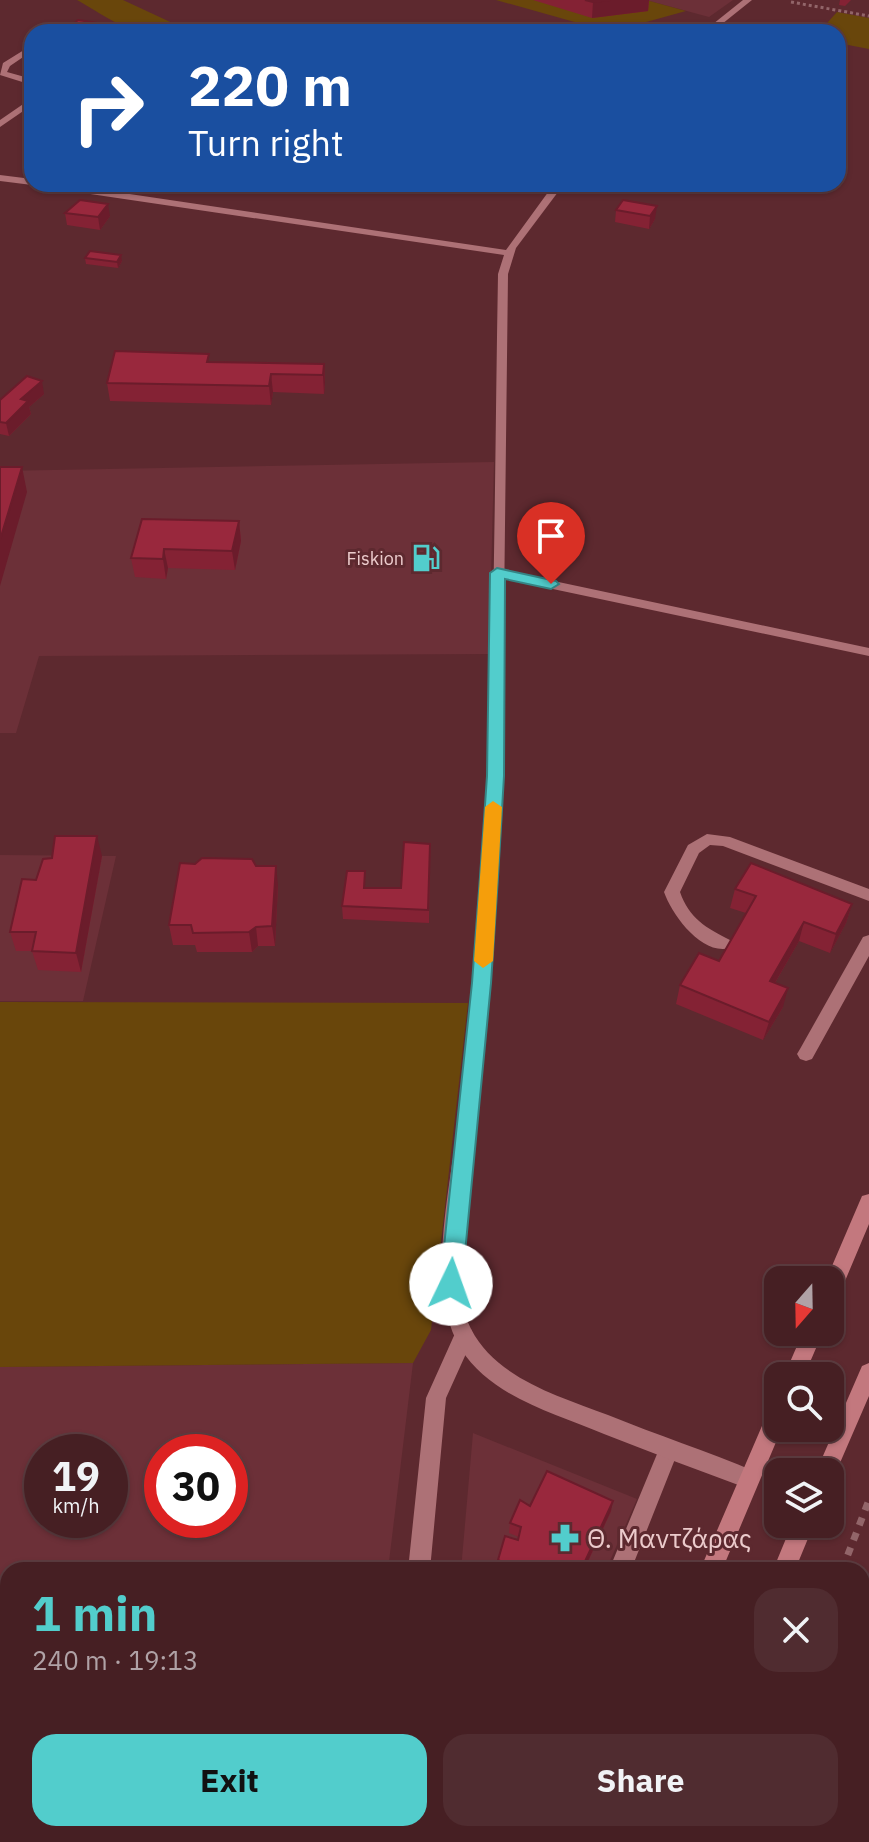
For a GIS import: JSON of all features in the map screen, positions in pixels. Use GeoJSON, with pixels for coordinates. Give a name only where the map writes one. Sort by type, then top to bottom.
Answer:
{"type":"FeatureCollection","features":[{"type":"Feature","properties":{"kind":"main road"},"geometry":{"type":"LineString","coordinates":[[842,1266],[869,1202]]}},
{"type":"Feature","properties":{"kind":"main road"},"geometry":{"type":"LineString","coordinates":[[832,1458],[869,1373]]}},
{"type":"Feature","properties":{"kind":"main road"},"geometry":{"type":"LineString","coordinates":[[714,1562],[765,1442]]}},
{"type":"Feature","properties":{"kind":"main road"},"geometry":{"type":"LineString","coordinates":[[787,1562],[797,1538]]}},
{"type":"Feature","properties":{"kind":"street"},"geometry":{"type":"LineString","coordinates":[[717,24],[748,0]]}},
{"type":"Feature","properties":{"kind":"street"},"geometry":{"type":"LineString","coordinates":[[24,53],[6,65],[3,73],[24,80]]}},
{"type":"Feature","properties":{"kind":"street"},"geometry":{"type":"LineString","coordinates":[[0,124],[24,107]]}},
{"type":"Feature","properties":{"kind":"street"},"geometry":{"type":"LineString","coordinates":[[0,178],[24,181]]}},
{"type":"Feature","properties":{"kind":"street"},"geometry":{"type":"LineString","coordinates":[[97,192],[508,253]]}},
{"type":"Feature","properties":{"kind":"street"},"geometry":{"type":"LineString","coordinates":[[553,192],[508,253],[502,294],[495,776],[482,983],[451,1263],[452,1305],[464,1336],[477,1355],[517,1386],[749,1479]]}},
{"type":"Feature","properties":{"kind":"street"},"geometry":{"type":"LineString","coordinates":[[497,573],[869,652]]}},
{"type":"Feature","properties":{"kind":"street"},"geometry":{"type":"LineString","coordinates":[[724,944],[679,915],[672,892],[693,849],[707,839],[725,841],[869,895]]}},
{"type":"Feature","properties":{"kind":"street"},"geometry":{"type":"LineString","coordinates":[[806,1054],[869,941]]}},
{"type":"Feature","properties":{"kind":"street"},"geometry":{"type":"LineString","coordinates":[[420,1562],[436,1398],[464,1336]]}},
{"type":"Feature","properties":{"kind":"street"},"geometry":{"type":"LineString","coordinates":[[623,1562],[669,1449]]}},
{"type":"Feature","properties":{"kind":"path"},"geometry":{"type":"LineString","coordinates":[[791,2],[869,16]]}},
{"type":"Feature","properties":{"kind":"path"},"geometry":{"type":"LineString","coordinates":[[845,1562],[869,1500]]}},
{"type":"Feature","properties":{"kind":"shaded area"},"geometry":{"type":"Polygon","coordinates":[[[77,0],[123,0],[175,24],[118,24],[77,0]]]}},
{"type":"Feature","properties":{"kind":"shaded area"},"geometry":{"type":"Polygon","coordinates":[[[496,0],[646,0],[686,11],[639,24],[582,24],[496,0]]]}},
{"type":"Feature","properties":{"kind":"shaded area"},"geometry":{"type":"Polygon","coordinates":[[[646,0],[733,0],[709,17],[646,0]]]}},
{"type":"Feature","properties":{"kind":"shaded area"},"geometry":{"type":"Polygon","coordinates":[[[837,12],[869,18],[869,49],[846,45],[846,24],[826,24],[837,12]]]}},
{"type":"Feature","properties":{"kind":"shaded area"},"geometry":{"type":"Polygon","coordinates":[[[494,462],[489,654],[39,656],[16,733],[0,733],[0,471],[494,462]]]}},
{"type":"Feature","properties":{"kind":"shaded area"},"geometry":{"type":"Polygon","coordinates":[[[0,855],[116,856],[83,1001],[0,1001],[0,855]]]}},
{"type":"Feature","properties":{"kind":"shaded area"},"geometry":{"type":"Polygon","coordinates":[[[0,1002],[468,1003],[431,1330],[413,1363],[0,1367],[0,1002]]]}},
{"type":"Feature","properties":{"kind":"shaded area"},"geometry":{"type":"Polygon","coordinates":[[[413,1363],[389,1562],[0,1562],[0,1367],[413,1363]]]}},
{"type":"Feature","properties":{"kind":"shaded area"},"geometry":{"type":"Polygon","coordinates":[[[473,1433],[637,1499],[609,1562],[462,1562],[473,1433]]]}},
{"type":"Feature","properties":{"kind":"building"},"geometry":{"type":"Polygon","coordinates":[[[78,20],[104,24],[73,24],[78,20]]]}},
{"type":"Feature","properties":{"kind":"building"},"geometry":{"type":"Polygon","coordinates":[[[80,200],[108,204],[98,217],[65,213],[80,200]]]}},
{"type":"Feature","properties":{"kind":"building"},"geometry":{"type":"Polygon","coordinates":[[[623,200],[657,206],[650,216],[616,210],[623,200]]]}},
{"type":"Feature","properties":{"kind":"building"},"geometry":{"type":"Polygon","coordinates":[[[90,251],[121,255],[117,262],[85,258],[90,251]]]}},
{"type":"Feature","properties":{"kind":"building"},"geometry":{"type":"Polygon","coordinates":[[[115,351],[209,354],[207,362],[324,364],[323,375],[271,374],[269,386],[107,383],[115,351]]]}},
{"type":"Feature","properties":{"kind":"building"},"geometry":{"type":"Polygon","coordinates":[[[27,376],[42,381],[21,399],[28,401],[6,423],[0,422],[0,400],[27,376]]]}},
{"type":"Feature","properties":{"kind":"building"},"geometry":{"type":"Polygon","coordinates":[[[0,467],[22,467],[0,540],[0,467]]]}},
{"type":"Feature","properties":{"kind":"building"},"geometry":{"type":"Polygon","coordinates":[[[142,519],[239,521],[232,551],[164,549],[163,559],[131,558],[142,519]]]}},
{"type":"Feature","properties":{"kind":"building"},"geometry":{"type":"Polygon","coordinates":[[[55,836],[97,836],[76,953],[32,951],[36,932],[10,932],[22,879],[36,880],[43,859],[52,858],[55,836]]]}},
{"type":"Feature","properties":{"kind":"building"},"geometry":{"type":"Polygon","coordinates":[[[404,842],[430,844],[428,910],[342,906],[347,871],[365,871],[364,888],[401,888],[404,842]]]}},
{"type":"Feature","properties":{"kind":"building"},"geometry":{"type":"Polygon","coordinates":[[[202,858],[252,859],[256,866],[276,866],[272,926],[256,927],[249,932],[193,933],[191,925],[169,925],[180,863],[195,864],[202,858]]]}},
{"type":"Feature","properties":{"kind":"building"},"geometry":{"type":"Polygon","coordinates":[[[751,863],[852,904],[836,934],[804,922],[770,981],[788,988],[769,1022],[680,985],[699,953],[719,961],[756,896],[735,889],[751,863]]]}},
{"type":"Feature","properties":{"kind":"building"},"geometry":{"type":"Polygon","coordinates":[[[547,1471],[613,1501],[585,1562],[498,1560],[505,1536],[518,1540],[521,1527],[510,1523],[520,1500],[530,1506],[547,1471]]]}},
{"type":"Feature","properties":{"kind":"slow traffic"},"geometry":{"type":"LineString","coordinates":[[483,961],[493,807]]}},
{"type":"Feature","properties":{"kind":"place","name":"Fiskion"},"geometry":{"type":"Point","coordinates":[426,558]}},
{"type":"Feature","properties":{"kind":"place","name":"Θ. Μαντζάρας"},"geometry":{"type":"Point","coordinates":[565,1538]}},
{"type":"Feature","properties":{"kind":"route"},"geometry":{"type":"LineString","coordinates":[[451,1284],[454,1229],[482,983],[489,877],[495,776],[497,573],[551,584]]}}]}
